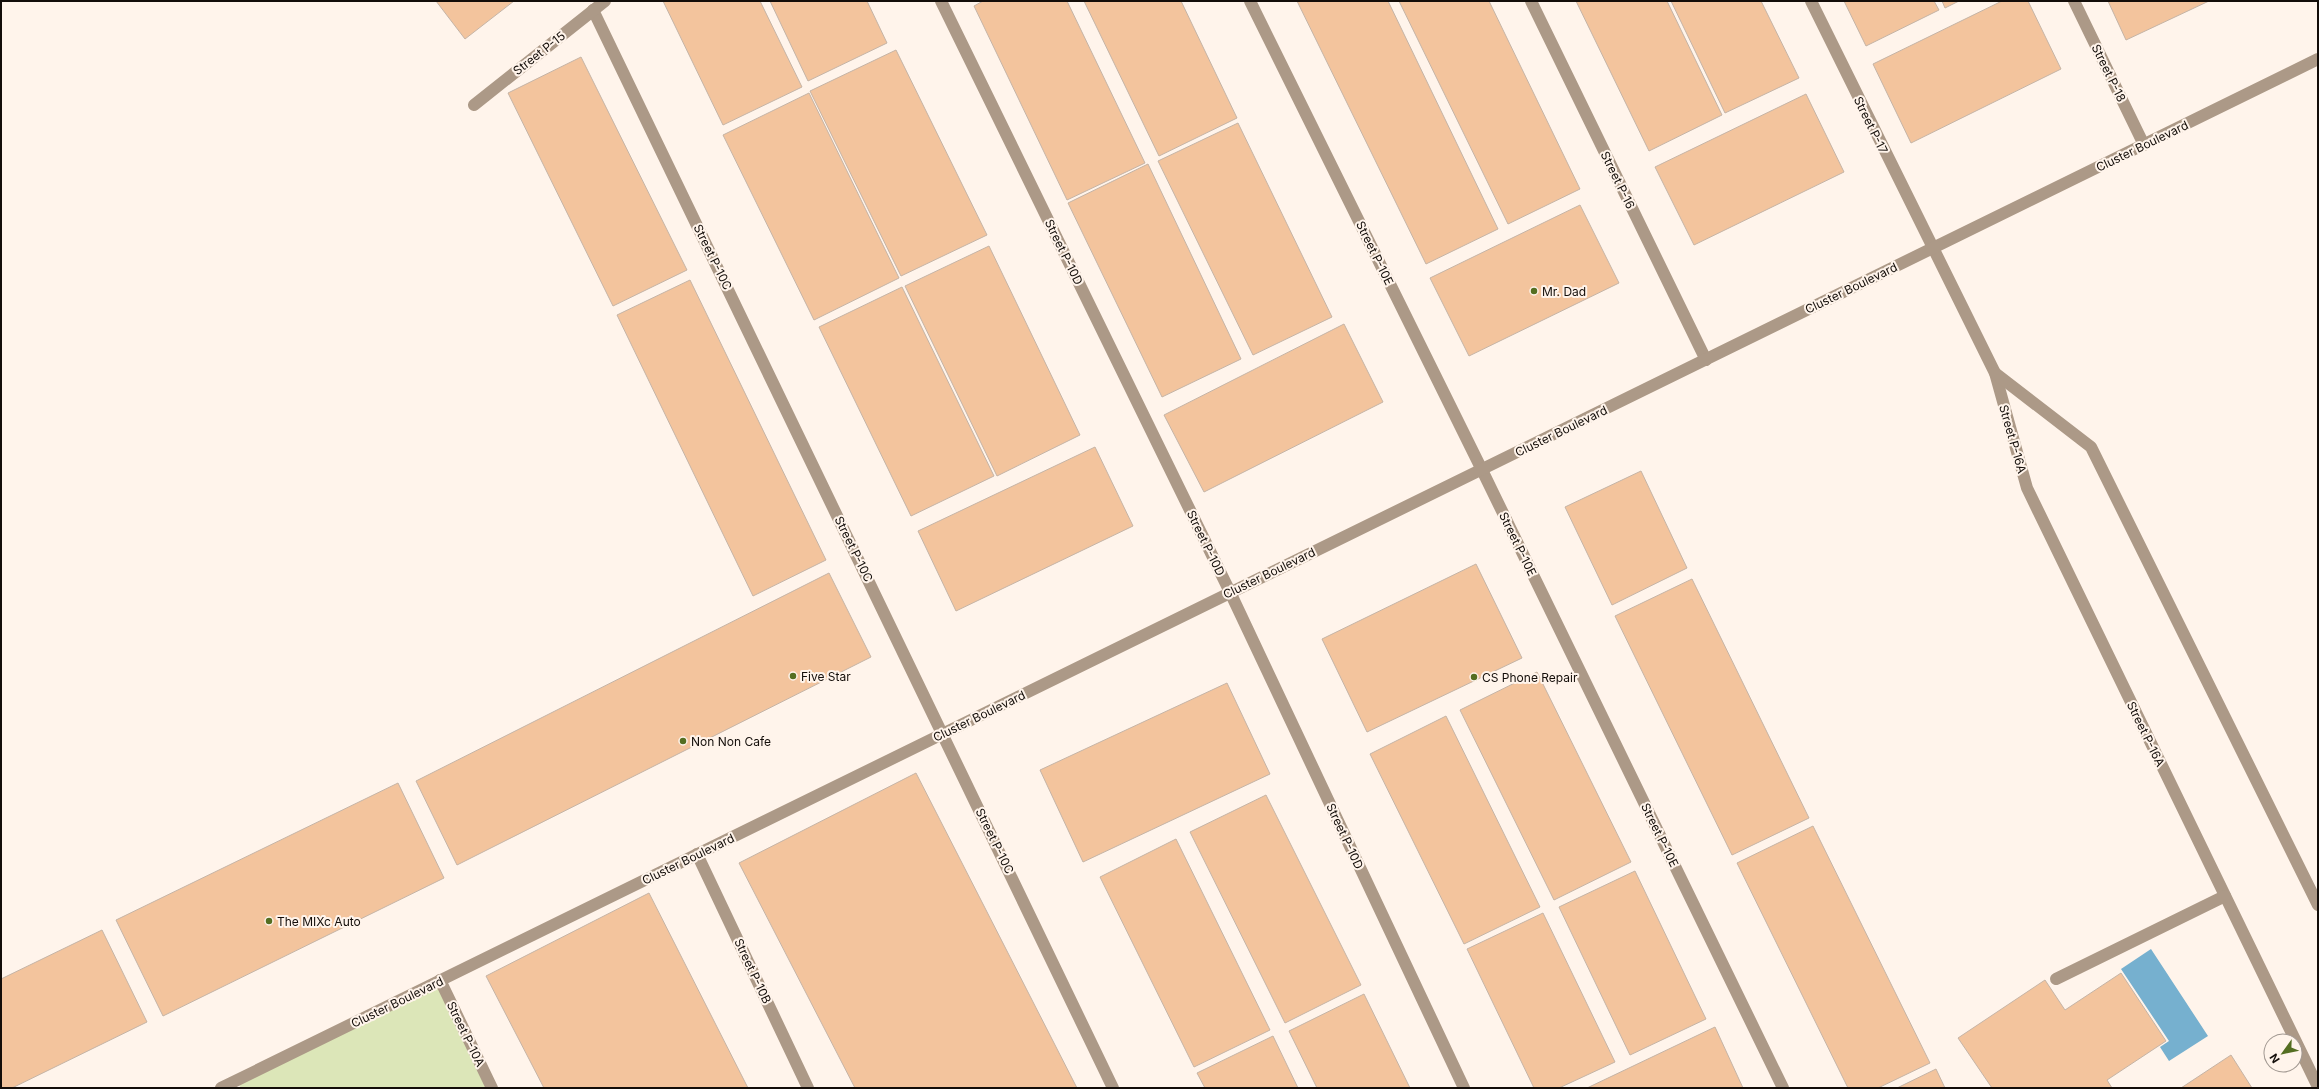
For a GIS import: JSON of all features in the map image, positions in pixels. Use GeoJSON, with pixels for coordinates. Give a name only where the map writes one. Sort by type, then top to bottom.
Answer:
{"type":"FeatureCollection","features":[{"type":"Feature","properties":{"kind":"street","name":"Street P-15"},"geometry":{"type":"LineString","coordinates":[[474,105],[605,1]]}},
{"type":"Feature","properties":{"kind":"street","name":"Street P-10D"},"geometry":{"type":"LineString","coordinates":[[941,1],[1230,592],[1464,1088]]}},
{"type":"Feature","properties":{"kind":"street","name":"Street P-10E"},"geometry":{"type":"LineString","coordinates":[[1250,1],[1482,470],[1783,1088]]}},
{"type":"Feature","properties":{"kind":"street","name":"Street P-16"},"geometry":{"type":"LineString","coordinates":[[1531,1],[1706,360]]}},
{"type":"Feature","properties":{"kind":"street","name":"Street P-17"},"geometry":{"type":"LineString","coordinates":[[1811,1],[1932,248]]}},
{"type":"Feature","properties":{"kind":"street","name":"Street P-18"},"geometry":{"type":"LineString","coordinates":[[2074,1],[2144,145]]}},
{"type":"Feature","properties":{"kind":"street","name":"Street P-10C"},"geometry":{"type":"LineString","coordinates":[[593,10],[944,734],[1113,1088]]}},
{"type":"Feature","properties":{"kind":"street","name":"Cluster Boulevard"},"geometry":{"type":"LineString","coordinates":[[221,1088],[239,1084],[440,980],[2318,59]]}},
{"type":"Feature","properties":{"kind":"street","name":"Street P-16A"},"geometry":{"type":"LineString","coordinates":[[1932,248],[1995,373],[2027,488],[2318,1087]]}},
{"type":"Feature","properties":{"kind":"street","name":"Street P-16A"},"geometry":{"type":"LineString","coordinates":[[1995,373],[2091,447],[2318,905]]}},
{"type":"Feature","properties":{"kind":"street","name":"Street P-10B"},"geometry":{"type":"LineString","coordinates":[[697,854],[808,1088]]}},
{"type":"Feature","properties":{"kind":"street"},"geometry":{"type":"LineString","coordinates":[[2056,979],[2225,896]]}},
{"type":"Feature","properties":{"kind":"street","name":"Street P-10A"},"geometry":{"type":"LineString","coordinates":[[440,980],[492,1088]]}},
{"type":"Feature","properties":{"kind":"green space"},"geometry":{"type":"Polygon","coordinates":[[[440,980],[492,1088],[241,1088],[236,1080],[440,980]]]}},
{"type":"Feature","properties":{"kind":"water"},"geometry":{"type":"Polygon","coordinates":[[[2151,949],[2208,1036],[2169,1061],[2160,1047],[2169,1041],[2121,969],[2151,949]]]}},
{"type":"Feature","properties":{"kind":"building"},"geometry":{"type":"Polygon","coordinates":[[[436,1],[514,1],[465,39],[436,1]]]}},
{"type":"Feature","properties":{"kind":"building"},"geometry":{"type":"Polygon","coordinates":[[[663,1],[760,1],[802,87],[723,125],[663,1]]]}},
{"type":"Feature","properties":{"kind":"building"},"geometry":{"type":"Polygon","coordinates":[[[770,1],[867,1],[887,43],[808,81],[770,1]]]}},
{"type":"Feature","properties":{"kind":"building"},"geometry":{"type":"Polygon","coordinates":[[[983,1],[1067,1],[1145,163],[1067,200],[974,6],[983,1]]]}},
{"type":"Feature","properties":{"kind":"building"},"geometry":{"type":"Polygon","coordinates":[[[1084,1],[1181,1],[1237,118],[1159,156],[1084,1]]]}},
{"type":"Feature","properties":{"kind":"building"},"geometry":{"type":"Polygon","coordinates":[[[1297,1],[1388,1],[1498,229],[1426,264],[1297,1]]]}},
{"type":"Feature","properties":{"kind":"building"},"geometry":{"type":"Polygon","coordinates":[[[1399,1],[1489,1],[1580,189],[1508,224],[1399,1]]]}},
{"type":"Feature","properties":{"kind":"building"},"geometry":{"type":"Polygon","coordinates":[[[1576,1],[1667,1],[1722,115],[1649,151],[1576,1]]]}},
{"type":"Feature","properties":{"kind":"building"},"geometry":{"type":"Polygon","coordinates":[[[1671,1],[1761,1],[1799,78],[1725,113],[1671,1]]]}},
{"type":"Feature","properties":{"kind":"building"},"geometry":{"type":"Polygon","coordinates":[[[1844,1],[1934,1],[1939,10],[1866,46],[1844,1]]]}},
{"type":"Feature","properties":{"kind":"building"},"geometry":{"type":"Polygon","coordinates":[[[1942,1],[1959,1],[1945,8],[1942,1]]]}},
{"type":"Feature","properties":{"kind":"building"},"geometry":{"type":"Polygon","coordinates":[[[2002,1],[2028,1],[2061,69],[1911,143],[1873,64],[2002,1]]]}},
{"type":"Feature","properties":{"kind":"building"},"geometry":{"type":"Polygon","coordinates":[[[2108,1],[2209,1],[2126,40],[2108,1]]]}},
{"type":"Feature","properties":{"kind":"building"},"geometry":{"type":"Polygon","coordinates":[[[896,50],[987,235],[901,276],[810,91],[896,50]]]}},
{"type":"Feature","properties":{"kind":"building"},"geometry":{"type":"Polygon","coordinates":[[[581,57],[687,270],[613,306],[508,93],[581,57]]]}},
{"type":"Feature","properties":{"kind":"building"},"geometry":{"type":"Polygon","coordinates":[[[809,93],[899,278],[814,320],[723,135],[809,93]]]}},
{"type":"Feature","properties":{"kind":"building"},"geometry":{"type":"Polygon","coordinates":[[[1806,94],[1844,172],[1694,245],[1655,167],[1806,94]]]}},
{"type":"Feature","properties":{"kind":"building"},"geometry":{"type":"Polygon","coordinates":[[[1238,123],[1332,317],[1253,355],[1158,161],[1238,123]]]}},
{"type":"Feature","properties":{"kind":"building"},"geometry":{"type":"Polygon","coordinates":[[[1148,164],[1241,359],[1162,397],[1068,203],[1148,164]]]}},
{"type":"Feature","properties":{"kind":"building"},"geometry":{"type":"Polygon","coordinates":[[[1580,205],[1619,283],[1469,356],[1430,278],[1580,205]]]}},
{"type":"Feature","properties":{"kind":"building"},"geometry":{"type":"Polygon","coordinates":[[[989,246],[1080,435],[997,476],[905,286],[989,246]]]}},
{"type":"Feature","properties":{"kind":"building"},"geometry":{"type":"Polygon","coordinates":[[[690,280],[826,560],[753,596],[617,315],[690,280]]]}},
{"type":"Feature","properties":{"kind":"building"},"geometry":{"type":"Polygon","coordinates":[[[902,287],[994,476],[911,516],[819,327],[902,287]]]}},
{"type":"Feature","properties":{"kind":"building"},"geometry":{"type":"Polygon","coordinates":[[[1344,324],[1383,402],[1204,492],[1164,415],[1344,324]]]}},
{"type":"Feature","properties":{"kind":"building"},"geometry":{"type":"Polygon","coordinates":[[[1095,447],[1133,526],[956,611],[918,531],[1095,447]]]}},
{"type":"Feature","properties":{"kind":"building"},"geometry":{"type":"Polygon","coordinates":[[[1641,471],[1687,568],[1612,605],[1565,507],[1641,471]]]}},
{"type":"Feature","properties":{"kind":"building"},"geometry":{"type":"Polygon","coordinates":[[[1476,564],[1522,658],[1367,732],[1322,639],[1476,564]]]}},
{"type":"Feature","properties":{"kind":"building"},"geometry":{"type":"Polygon","coordinates":[[[829,573],[871,657],[457,865],[416,781],[829,573]]]}},
{"type":"Feature","properties":{"kind":"building"},"geometry":{"type":"Polygon","coordinates":[[[1692,579],[1809,818],[1732,855],[1615,616],[1692,579]]]}},
{"type":"Feature","properties":{"kind":"building"},"geometry":{"type":"Polygon","coordinates":[[[1537,672],[1631,862],[1554,900],[1460,710],[1537,672]]]}},
{"type":"Feature","properties":{"kind":"building"},"geometry":{"type":"Polygon","coordinates":[[[1227,683],[1270,774],[1083,862],[1040,770],[1227,683]]]}},
{"type":"Feature","properties":{"kind":"building"},"geometry":{"type":"Polygon","coordinates":[[[1446,716],[1540,907],[1464,944],[1370,754],[1446,716]]]}},
{"type":"Feature","properties":{"kind":"building"},"geometry":{"type":"Polygon","coordinates":[[[916,773],[1077,1088],[855,1088],[739,863],[916,773]]]}},
{"type":"Feature","properties":{"kind":"building"},"geometry":{"type":"Polygon","coordinates":[[[398,783],[444,878],[163,1016],[116,920],[398,783]]]}},
{"type":"Feature","properties":{"kind":"building"},"geometry":{"type":"Polygon","coordinates":[[[1266,795],[1361,985],[1285,1023],[1190,832],[1266,795]]]}},
{"type":"Feature","properties":{"kind":"building"},"geometry":{"type":"Polygon","coordinates":[[[1813,826],[1930,1063],[1878,1088],[1848,1088],[1737,863],[1813,826]]]}},
{"type":"Feature","properties":{"kind":"building"},"geometry":{"type":"Polygon","coordinates":[[[1176,839],[1270,1030],[1194,1067],[1100,877],[1176,839]]]}},
{"type":"Feature","properties":{"kind":"building"},"geometry":{"type":"Polygon","coordinates":[[[1635,871],[1706,1019],[1630,1055],[1559,907],[1635,871]]]}},
{"type":"Feature","properties":{"kind":"building"},"geometry":{"type":"Polygon","coordinates":[[[649,893],[748,1088],[544,1088],[486,976],[649,893]]]}},
{"type":"Feature","properties":{"kind":"building"},"geometry":{"type":"Polygon","coordinates":[[[1543,913],[1615,1062],[1559,1088],[1534,1088],[1467,949],[1543,913]]]}},
{"type":"Feature","properties":{"kind":"building"},"geometry":{"type":"Polygon","coordinates":[[[102,930],[147,1022],[12,1088],[1,1088],[1,979],[102,930]]]}},
{"type":"Feature","properties":{"kind":"building"},"geometry":{"type":"Polygon","coordinates":[[[2121,973],[2166,1041],[2107,1080],[2112,1088],[1992,1088],[1958,1038],[2045,980],[2065,1010],[2121,973]]]}},
{"type":"Feature","properties":{"kind":"building"},"geometry":{"type":"Polygon","coordinates":[[[1364,994],[1410,1088],[1317,1088],[1289,1031],[1364,994]]]}},
{"type":"Feature","properties":{"kind":"building"},"geometry":{"type":"Polygon","coordinates":[[[1715,1027],[1743,1088],[1587,1088],[1715,1027]]]}},
{"type":"Feature","properties":{"kind":"building"},"geometry":{"type":"Polygon","coordinates":[[[1273,1036],[1298,1088],[1205,1088],[1197,1073],[1273,1036]]]}},
{"type":"Feature","properties":{"kind":"building"},"geometry":{"type":"Polygon","coordinates":[[[2231,1055],[2252,1088],[2181,1088],[2231,1055]]]}},
{"type":"Feature","properties":{"kind":"building"},"geometry":{"type":"Polygon","coordinates":[[[1936,1069],[1945,1088],[1897,1088],[1936,1069]]]}},
{"type":"Feature","properties":{"kind":"place","name":"Mr. Dad"},"geometry":{"type":"Point","coordinates":[1534,291]}},
{"type":"Feature","properties":{"kind":"place","name":"Five Star"},"geometry":{"type":"Point","coordinates":[793,676]}},
{"type":"Feature","properties":{"kind":"place","name":"CS Phone Repair"},"geometry":{"type":"Point","coordinates":[1474,677]}},
{"type":"Feature","properties":{"kind":"place","name":"Non Non Cafe"},"geometry":{"type":"Point","coordinates":[683,741]}},
{"type":"Feature","properties":{"kind":"place","name":"The MIXc Auto"},"geometry":{"type":"Point","coordinates":[269,921]}}]}
